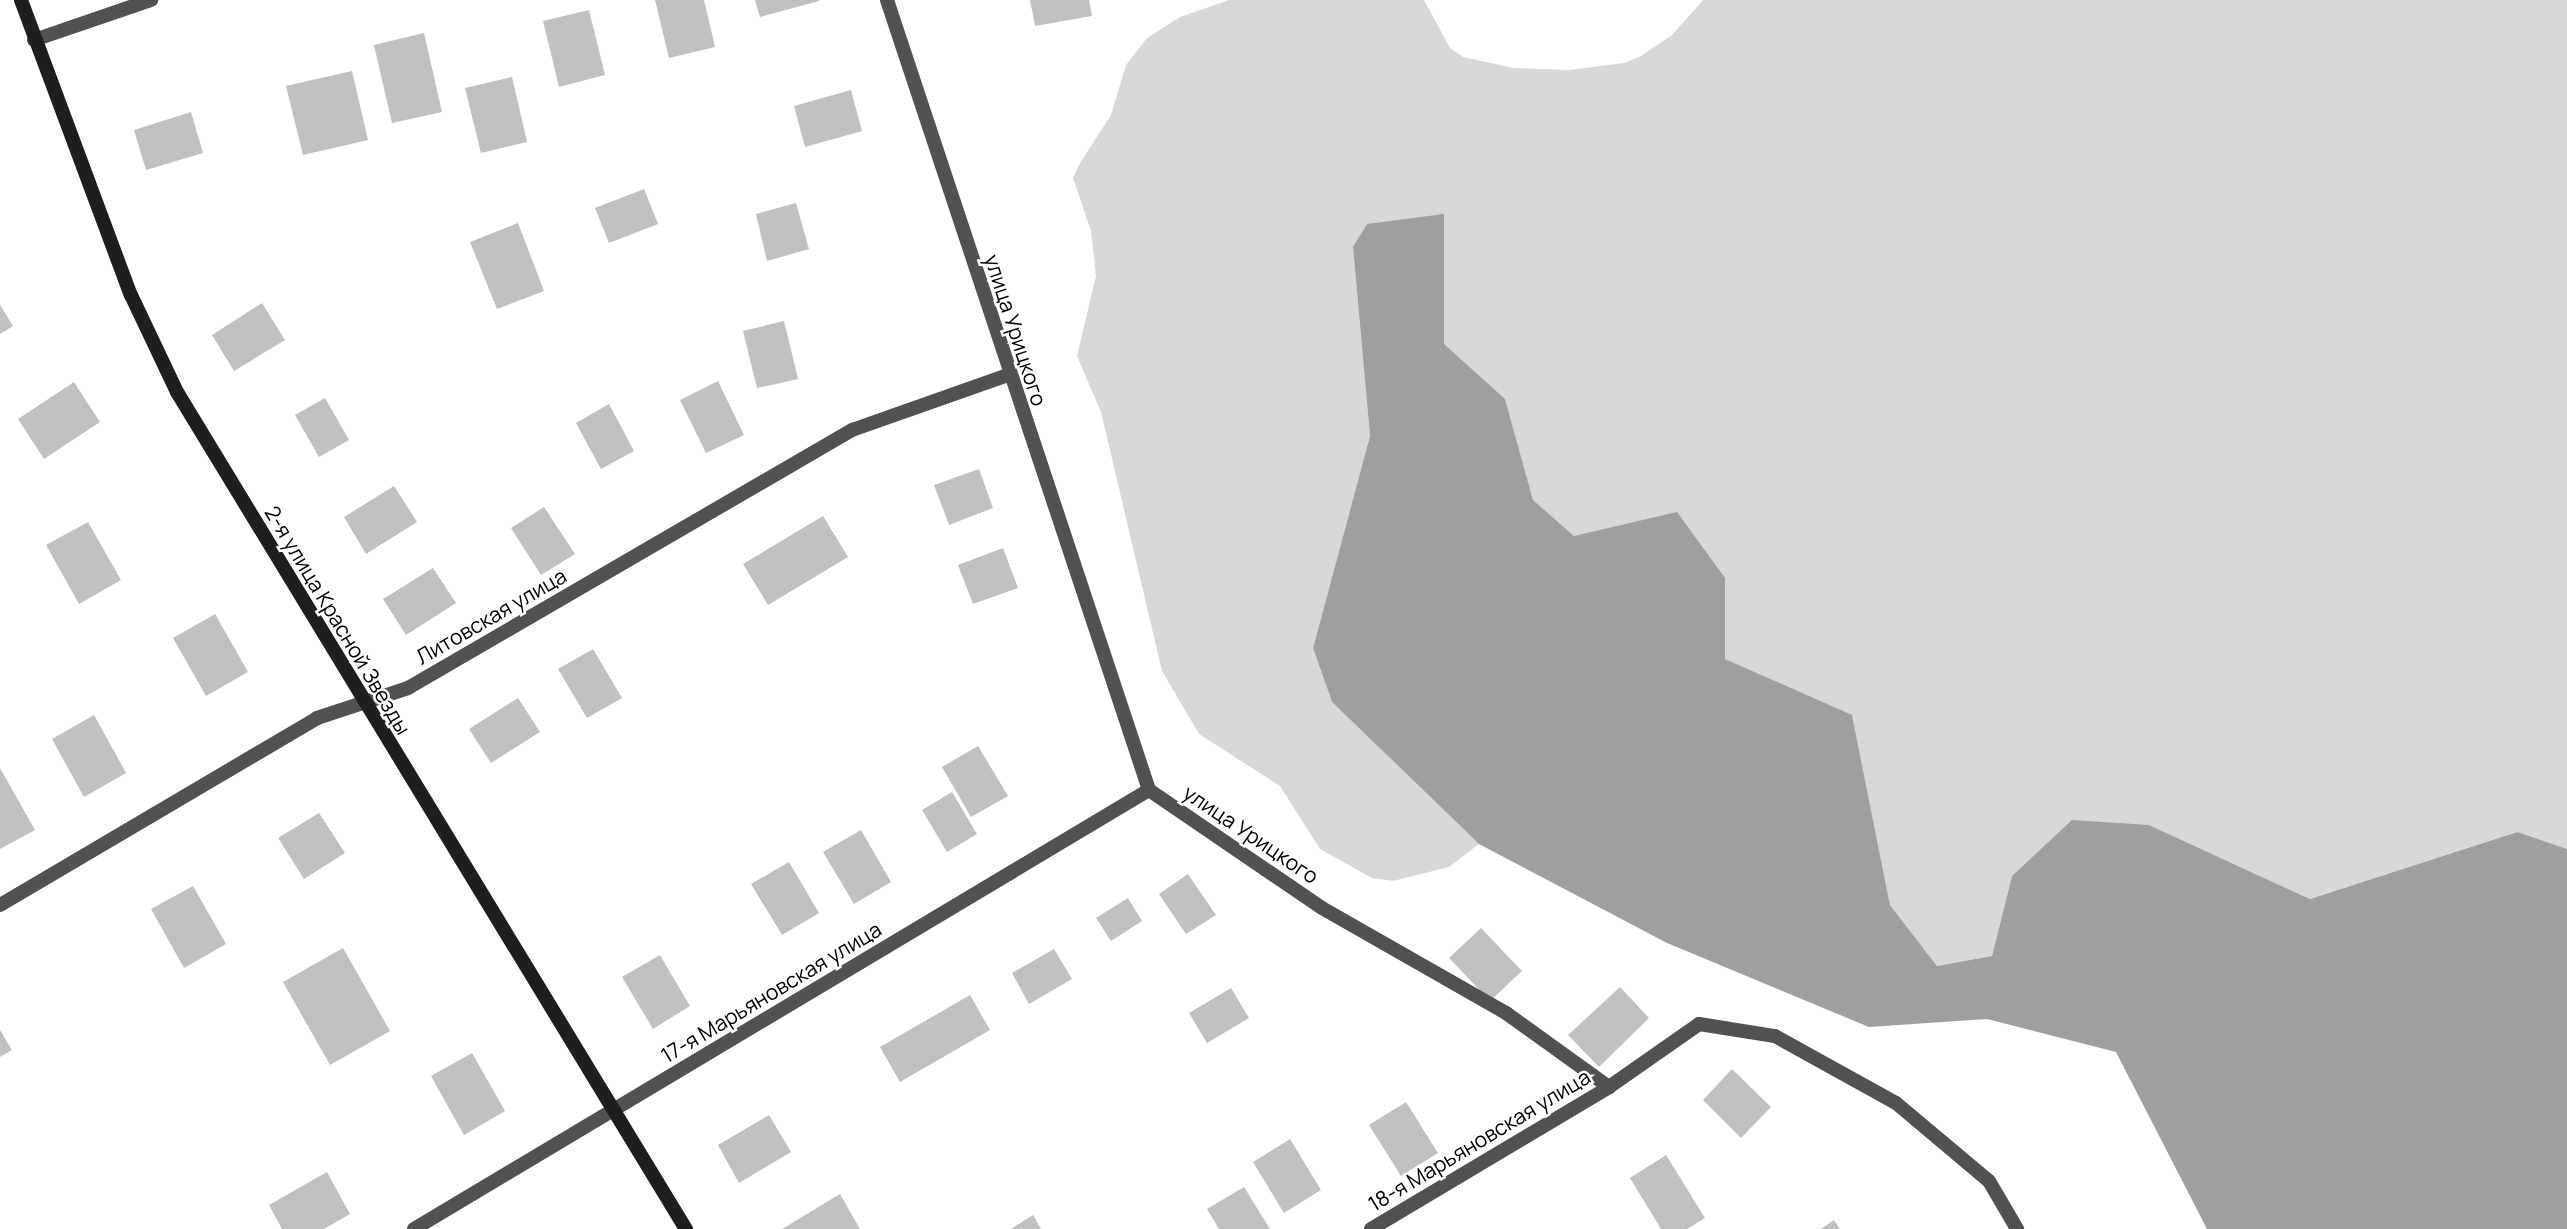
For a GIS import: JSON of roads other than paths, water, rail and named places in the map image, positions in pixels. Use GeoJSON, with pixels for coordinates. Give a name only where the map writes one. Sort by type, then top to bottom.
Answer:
{"type":"FeatureCollection","features":[{"type":"Feature","properties":{"kind":"street","name":"2-я улица Красной Звезды"},"geometry":{"type":"LineString","coordinates":[[21,0],[131,295],[177,392],[360,700],[686,1229]]}},
{"type":"Feature","properties":{"kind":"street"},"geometry":{"type":"LineString","coordinates":[[34,40],[151,0]]}},
{"type":"Feature","properties":{"kind":"street","name":"улица Урицкого"},"geometry":{"type":"LineString","coordinates":[[887,0],[1009,375],[1149,790],[1322,908],[1506,1013],[1608,1087]]}},
{"type":"Feature","properties":{"kind":"street","name":"Литовская улица"},"geometry":{"type":"LineString","coordinates":[[0,905],[317,718],[360,700],[408,688],[852,430],[1009,375]]}},
{"type":"Feature","properties":{"kind":"street","name":"17-я Марьяновская улица"},"geometry":{"type":"LineString","coordinates":[[414,1229],[1149,790]]}},
{"type":"Feature","properties":{"kind":"street"},"geometry":{"type":"LineString","coordinates":[[1608,1087],[1699,1024],[1775,1036],[1896,1103],[1989,1181],[2017,1229]]}},
{"type":"Feature","properties":{"kind":"street","name":"18-я Марьяновская улица"},"geometry":{"type":"LineString","coordinates":[[1371,1229],[1608,1087]]}}]}
